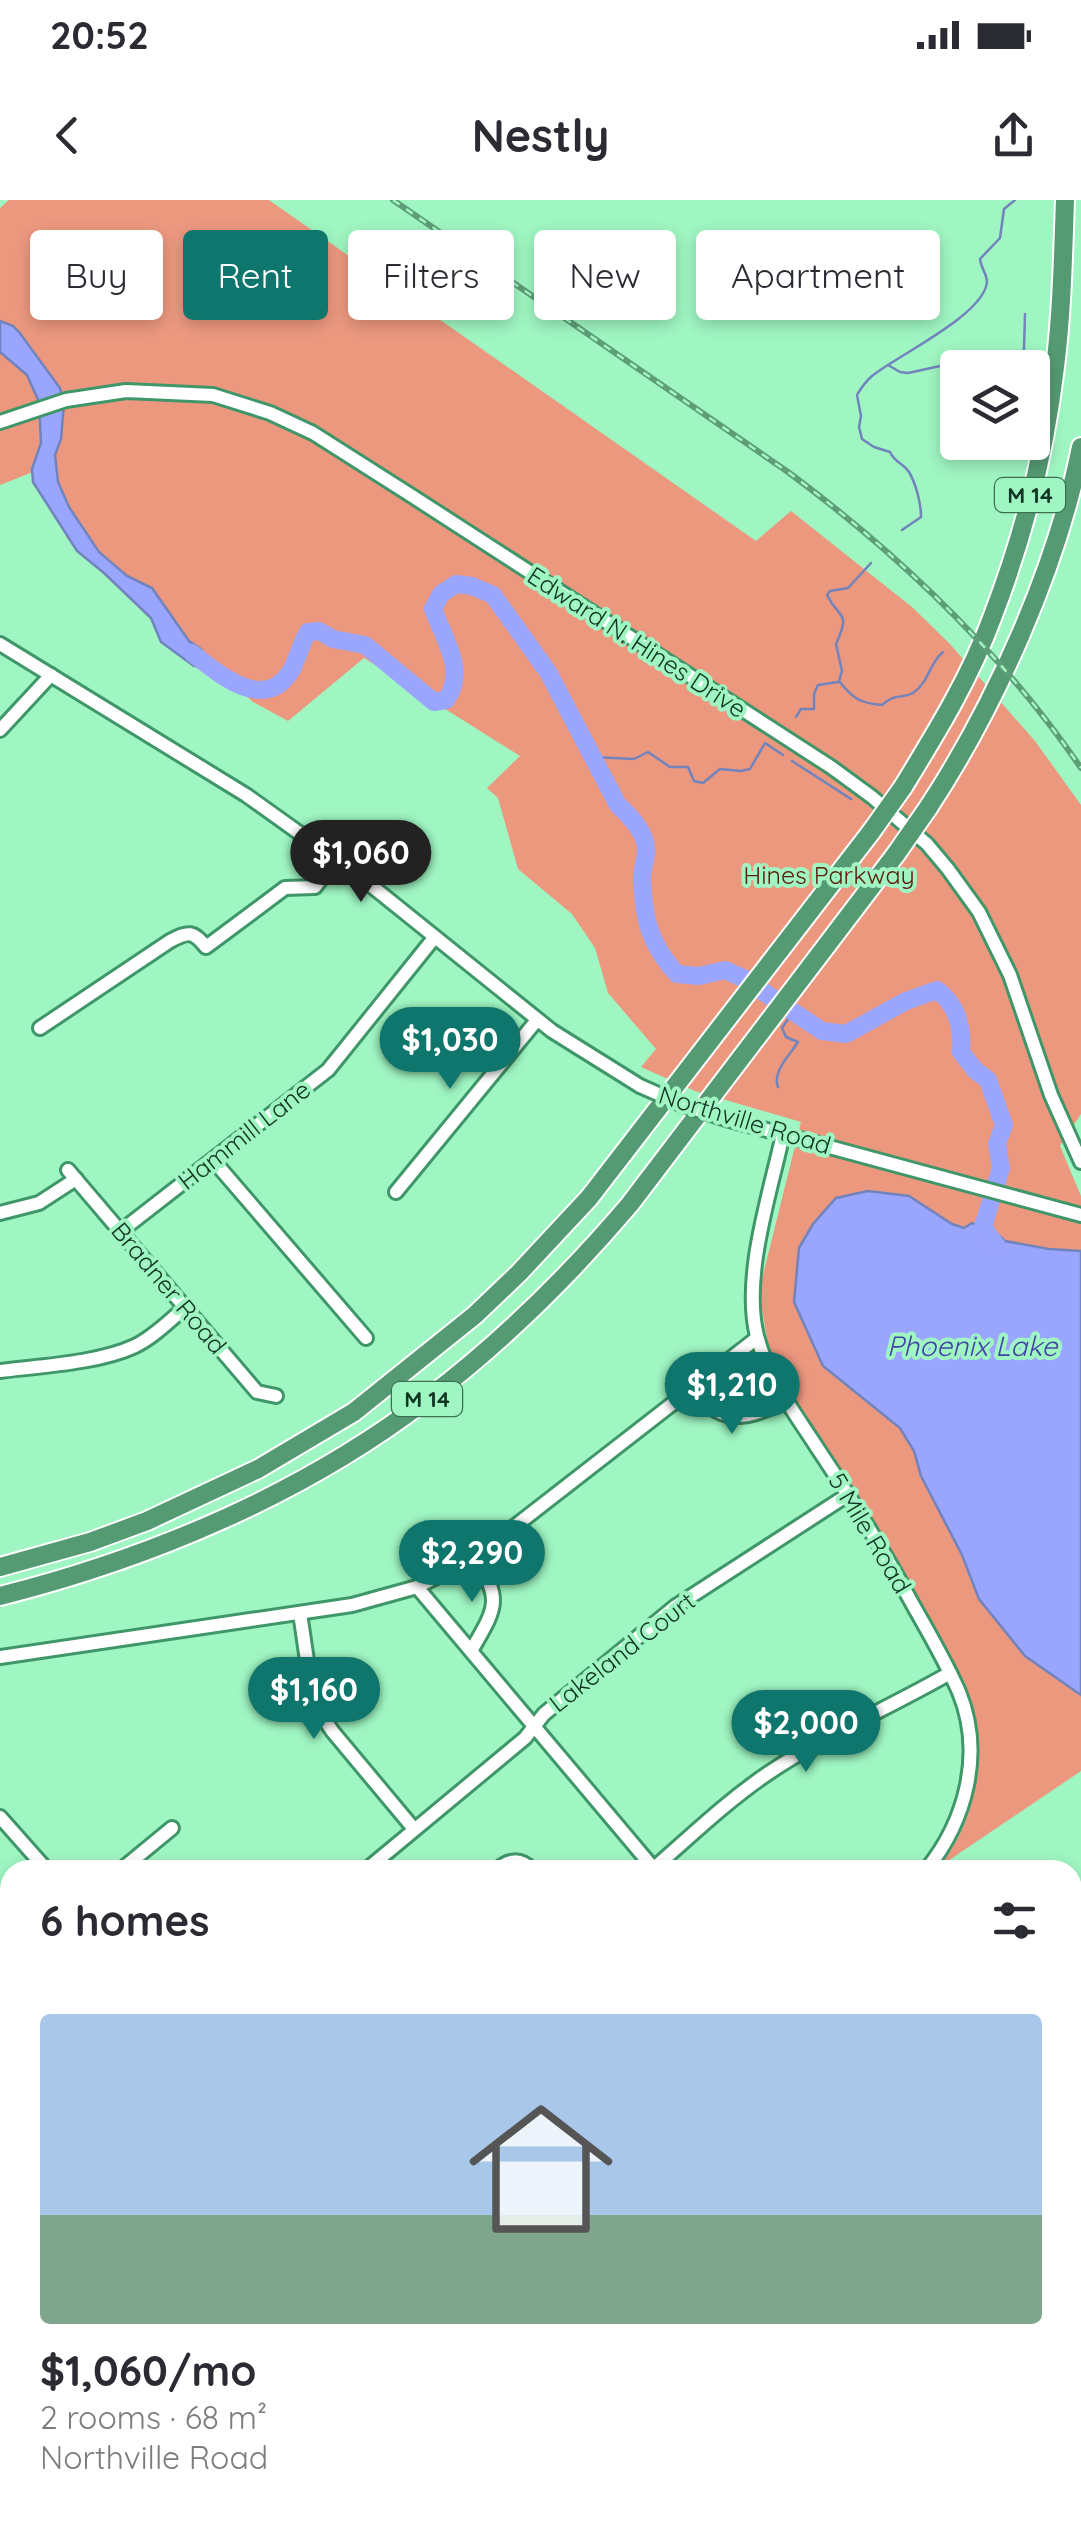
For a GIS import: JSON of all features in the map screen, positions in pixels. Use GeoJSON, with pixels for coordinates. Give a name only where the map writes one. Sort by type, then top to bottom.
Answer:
{"type":"FeatureCollection","features":[{"type":"Feature","properties":{"kind":"highway","name":"M 14"},"geometry":{"type":"LineString","coordinates":[[0,1567],[90,1542],[180,1507],[258,1469],[354,1412],[475,1315],[545,1246],[618,1162],[903,787],[976,656],[992,619],[1037,470],[1055,368],[1065,200]]}},
{"type":"Feature","properties":{"kind":"highway","name":"M 14"},"geometry":{"type":"LineString","coordinates":[[0,1596],[137,1554],[189,1533],[300,1481],[353,1450],[426,1400],[522,1319],[594,1246],[663,1162],[896,854],[962,754],[1015,646],[1052,552],[1081,447]]}},
{"type":"Feature","properties":{"kind":"street","name":"Edward N. Hines Drive"},"geometry":{"type":"LineString","coordinates":[[0,422],[66,400],[126,391],[214,395],[270,413],[300,427],[445,517],[831,767],[936,854],[979,912],[1010,975],[1051,1095],[1081,1162]]}},
{"type":"Feature","properties":{"kind":"street","name":"Northville Road"},"geometry":{"type":"LineString","coordinates":[[0,644],[246,794],[336,859],[537,1020],[640,1086],[726,1119],[1081,1214]]}},
{"type":"Feature","properties":{"kind":"street"},"geometry":{"type":"LineString","coordinates":[[0,730],[51,675]]}},
{"type":"Feature","properties":{"kind":"street"},"geometry":{"type":"LineString","coordinates":[[40,1028],[170,941],[196,935],[206,948],[285,888],[314,887],[336,859]]}},
{"type":"Feature","properties":{"kind":"street","name":"Hammill Lane"},"geometry":{"type":"LineString","coordinates":[[121,1231],[328,1070],[434,938]]}},
{"type":"Feature","properties":{"kind":"street"},"geometry":{"type":"LineString","coordinates":[[396,1192],[537,1020]]}},
{"type":"Feature","properties":{"kind":"street","name":"5 Mile Road"},"geometry":{"type":"LineString","coordinates":[[783,1134],[754,1270],[752,1303],[758,1338],[785,1400],[849,1494],[959,1693],[970,1740],[968,1782],[956,1824],[934,1860]]}},
{"type":"Feature","properties":{"kind":"street"},"geometry":{"type":"LineString","coordinates":[[213,1160],[366,1338]]}},
{"type":"Feature","properties":{"kind":"street","name":"Bradner Road"},"geometry":{"type":"LineString","coordinates":[[0,1213],[40,1203],[72,1175],[257,1392],[276,1396]]}},
{"type":"Feature","properties":{"kind":"street"},"geometry":{"type":"LineString","coordinates":[[0,1372],[102,1357],[130,1348],[186,1307]]}},
{"type":"Feature","properties":{"kind":"street"},"geometry":{"type":"LineString","coordinates":[[0,1657],[300,1614],[371,1602],[418,1587],[474,1558],[758,1338]]}},
{"type":"Feature","properties":{"kind":"street"},"geometry":{"type":"LineString","coordinates":[[695,1387],[717,1411],[734,1416],[761,1411],[785,1400]]}},
{"type":"Feature","properties":{"kind":"street","name":"Lakeland Court"},"geometry":{"type":"LineString","coordinates":[[378,1860],[525,1738],[544,1714],[595,1670],[676,1606],[849,1494]]}},
{"type":"Feature","properties":{"kind":"street"},"geometry":{"type":"LineString","coordinates":[[472,1651],[494,1601],[489,1582],[474,1558]]}},
{"type":"Feature","properties":{"kind":"street"},"geometry":{"type":"LineString","coordinates":[[418,1587],[647,1860]]}},
{"type":"Feature","properties":{"kind":"street"},"geometry":{"type":"LineString","coordinates":[[300,1614],[322,1717],[414,1829]]}},
{"type":"Feature","properties":{"kind":"street"},"geometry":{"type":"LineString","coordinates":[[665,1860],[729,1802],[770,1772],[950,1673]]}},
{"type":"Feature","properties":{"kind":"street"},"geometry":{"type":"LineString","coordinates":[[0,1817],[39,1860]]}},
{"type":"Feature","properties":{"kind":"street"},"geometry":{"type":"LineString","coordinates":[[134,1860],[172,1828]]}},
{"type":"Feature","properties":{"kind":"green space","name":"Hines Parkway"},"geometry":{"type":"Polygon","coordinates":[[[9,200],[269,200],[312,230],[183,230],[183,320],[328,320],[328,241],[348,255],[348,320],[440,320],[756,541],[791,511],[912,607],[1035,741],[1081,805],[1081,1114],[1060,1146],[1081,1196],[1081,1771],[949,1860],[944,1860],[966,1820],[977,1771],[977,1746],[966,1695],[956,1669],[863,1506],[781,1376],[768,1345],[761,1283],[801,1122],[695,1091],[641,1067],[656,1049],[608,993],[595,948],[572,914],[518,869],[498,798],[487,788],[520,756],[364,658],[288,721],[253,702],[68,540],[38,470],[0,485],[0,208],[9,200]]]}},
{"type":"Feature","properties":{"kind":"water"},"geometry":{"type":"Polygon","coordinates":[[[0,321],[19,332],[60,388],[64,403],[61,439],[55,455],[58,482],[69,507],[99,552],[127,576],[152,588],[189,641],[201,649],[209,666],[194,666],[161,642],[151,618],[77,551],[33,482],[32,469],[41,443],[39,402],[27,375],[0,352],[0,321]]]}},
{"type":"Feature","properties":{"kind":"water","name":"Phoenix Lake"},"geometry":{"type":"Polygon","coordinates":[[[868,1191],[909,1196],[952,1224],[964,1228],[972,1223],[993,1230],[1005,1241],[1081,1251],[1081,1695],[1025,1656],[979,1599],[962,1555],[921,1476],[914,1451],[900,1428],[823,1366],[794,1302],[799,1248],[813,1224],[836,1198],[868,1191]]]}},
{"type":"Feature","properties":{"kind":"waterway"},"geometry":{"type":"LineString","coordinates":[[902,530],[921,517],[916,488],[909,472],[890,452],[862,439],[857,395],[872,376],[956,321],[982,295],[987,282],[980,259],[1000,238],[1004,209],[1015,200]]}},
{"type":"Feature","properties":{"kind":"waterway"},"geometry":{"type":"LineString","coordinates":[[1024,350],[1025,314]]}},
{"type":"Feature","properties":{"kind":"waterway"},"geometry":{"type":"LineString","coordinates":[[888,365],[908,373],[940,366]]}},
{"type":"Feature","properties":{"kind":"waterway"},"geometry":{"type":"LineString","coordinates":[[871,563],[848,588],[827,595],[843,620],[836,644],[842,671],[839,681],[858,699],[882,705],[918,688],[943,652]]}},
{"type":"Feature","properties":{"kind":"waterway"},"geometry":{"type":"LineString","coordinates":[[192,653],[242,686],[269,689],[292,669],[308,632],[319,631],[333,639],[365,645],[434,702],[446,700],[452,689],[454,666],[433,609],[441,594],[456,584],[493,595],[548,672],[618,805],[643,837],[646,850],[642,881],[647,920],[660,953],[677,974],[699,976],[725,970],[754,983],[822,1031],[846,1034],[906,1001],[937,990],[949,1002],[960,1025],[961,1052],[988,1080],[1004,1125],[997,1144],[1001,1168],[983,1227],[997,1246]]}},
{"type":"Feature","properties":{"kind":"waterway"},"geometry":{"type":"LineString","coordinates":[[796,717],[801,709],[814,709],[818,685],[838,682]]}},
{"type":"Feature","properties":{"kind":"waterway"},"geometry":{"type":"LineString","coordinates":[[593,757],[634,759],[648,752],[670,767],[688,767],[694,781],[703,783],[720,769],[750,769],[765,743],[783,755]]}},
{"type":"Feature","properties":{"kind":"waterway"},"geometry":{"type":"LineString","coordinates":[[792,761],[851,799]]}},
{"type":"Feature","properties":{"kind":"waterway"},"geometry":{"type":"LineString","coordinates":[[778,1087],[780,1069],[798,1042],[786,1037],[782,1028],[793,1012]]}},
{"type":"Feature","properties":{"kind":"railway"},"geometry":{"type":"LineString","coordinates":[[393,200],[788,472],[870,537],[983,646],[1081,768]]}}]}
